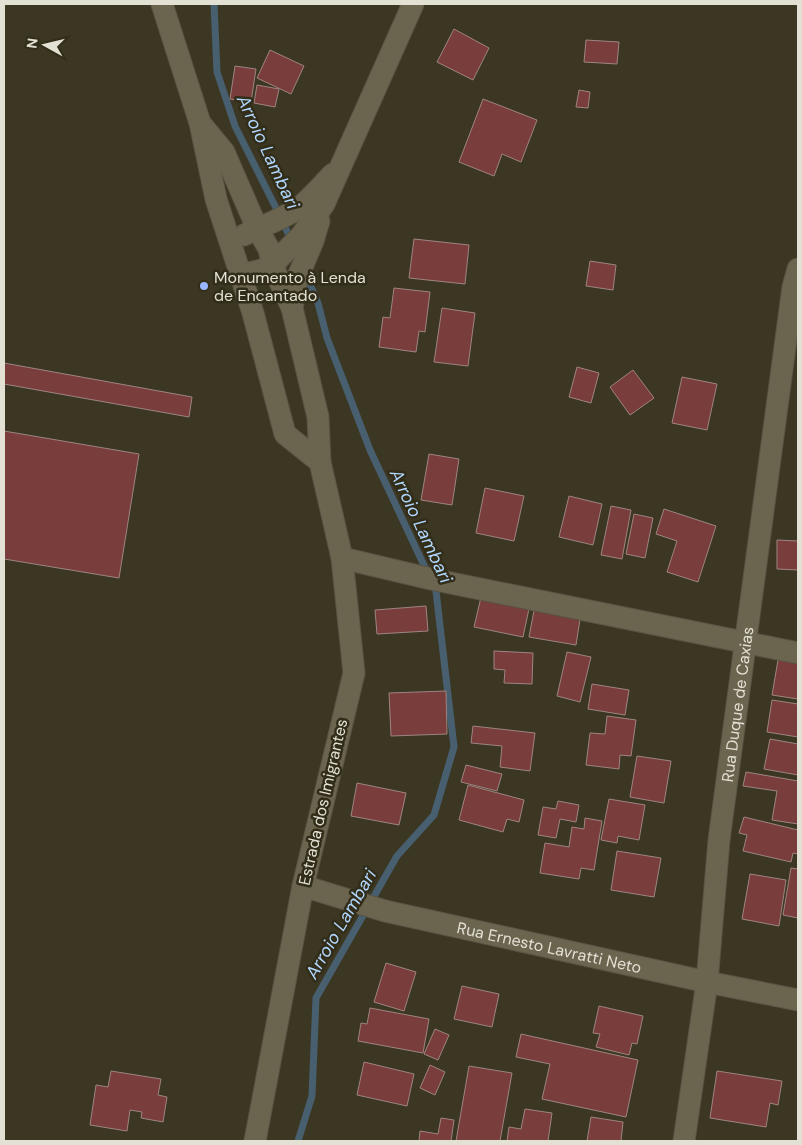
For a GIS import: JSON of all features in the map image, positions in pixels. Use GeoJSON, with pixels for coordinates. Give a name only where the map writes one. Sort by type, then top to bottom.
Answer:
{"type":"FeatureCollection","features":[{"type":"Feature","properties":{"kind":"street","name":"Estrada dos Imigrantes"},"geometry":{"type":"LineString","coordinates":[[162,4],[200,123],[216,199],[253,313],[285,434],[320,462]]}},
{"type":"Feature","properties":{"kind":"street"},"geometry":{"type":"LineString","coordinates":[[292,308],[307,239],[413,4]]}},
{"type":"Feature","properties":{"kind":"street","name":"Estrada dos Imigrantes"},"geometry":{"type":"LineString","coordinates":[[200,123],[224,152],[262,227],[292,308],[318,418],[320,462],[342,558],[354,673],[303,886],[255,1141]]}},
{"type":"Feature","properties":{"kind":"street"},"geometry":{"type":"LineString","coordinates":[[230,241],[298,208],[341,167]]}},
{"type":"Feature","properties":{"kind":"street"},"geometry":{"type":"LineString","coordinates":[[241,275],[276,263],[307,239]]}},
{"type":"Feature","properties":{"kind":"street","name":"Rua Duque de Caxias"},"geometry":{"type":"LineString","coordinates":[[684,1141],[706,982],[719,840],[793,287],[798,269]]}},
{"type":"Feature","properties":{"kind":"street"},"geometry":{"type":"LineString","coordinates":[[342,558],[431,579],[798,653]]}},
{"type":"Feature","properties":{"kind":"street","name":"Rua Ernesto Lavratti Neto"},"geometry":{"type":"LineString","coordinates":[[303,886],[385,911],[706,982],[798,1000]]}},
{"type":"Feature","properties":{"kind":"building"},"geometry":{"type":"Polygon","coordinates":[[[454,29],[489,48],[473,80],[437,62],[454,29]]]}},
{"type":"Feature","properties":{"kind":"building"},"geometry":{"type":"Polygon","coordinates":[[[586,40],[619,42],[617,64],[584,62],[586,40]]]}},
{"type":"Feature","properties":{"kind":"building"},"geometry":{"type":"Polygon","coordinates":[[[270,50],[304,66],[291,94],[257,78],[270,50]]]}},
{"type":"Feature","properties":{"kind":"building"},"geometry":{"type":"Polygon","coordinates":[[[235,66],[256,69],[251,102],[230,99],[235,66]]]}},
{"type":"Feature","properties":{"kind":"building"},"geometry":{"type":"Polygon","coordinates":[[[257,85],[279,89],[275,107],[254,103],[257,85]]]}},
{"type":"Feature","properties":{"kind":"building"},"geometry":{"type":"Polygon","coordinates":[[[579,90],[590,92],[588,108],[576,107],[579,90]]]}},
{"type":"Feature","properties":{"kind":"building"},"geometry":{"type":"Polygon","coordinates":[[[483,99],[537,120],[521,162],[502,154],[494,176],[459,162],[483,99]]]}},
{"type":"Feature","properties":{"kind":"building"},"geometry":{"type":"Polygon","coordinates":[[[414,239],[469,245],[465,284],[409,278],[414,239]]]}},
{"type":"Feature","properties":{"kind":"building"},"geometry":{"type":"Polygon","coordinates":[[[590,261],[616,265],[613,290],[586,286],[590,261]]]}},
{"type":"Feature","properties":{"kind":"building"},"geometry":{"type":"Polygon","coordinates":[[[394,288],[430,292],[425,332],[419,331],[416,352],[379,347],[383,317],[390,318],[394,288]]]}},
{"type":"Feature","properties":{"kind":"building"},"geometry":{"type":"Polygon","coordinates":[[[442,308],[475,313],[468,366],[434,362],[442,308]]]}},
{"type":"Feature","properties":{"kind":"building"},"geometry":{"type":"Polygon","coordinates":[[[4,363],[192,397],[189,417],[4,384],[4,363]]]}},
{"type":"Feature","properties":{"kind":"building"},"geometry":{"type":"Polygon","coordinates":[[[577,367],[599,373],[591,403],[569,397],[577,367]]]}},
{"type":"Feature","properties":{"kind":"building"},"geometry":{"type":"Polygon","coordinates":[[[633,370],[654,398],[630,415],[610,387],[633,370]]]}},
{"type":"Feature","properties":{"kind":"building"},"geometry":{"type":"Polygon","coordinates":[[[682,377],[717,384],[707,430],[672,423],[682,377]]]}},
{"type":"Feature","properties":{"kind":"building"},"geometry":{"type":"Polygon","coordinates":[[[4,431],[139,454],[119,578],[4,559],[4,431]]]}},
{"type":"Feature","properties":{"kind":"building"},"geometry":{"type":"Polygon","coordinates":[[[429,454],[459,459],[452,505],[421,500],[429,454]]]}},
{"type":"Feature","properties":{"kind":"building"},"geometry":{"type":"Polygon","coordinates":[[[485,488],[524,496],[514,541],[476,533],[485,488]]]}},
{"type":"Feature","properties":{"kind":"building"},"geometry":{"type":"Polygon","coordinates":[[[569,496],[602,504],[593,545],[559,537],[569,496]]]}},
{"type":"Feature","properties":{"kind":"building"},"geometry":{"type":"Polygon","coordinates":[[[611,506],[631,510],[622,559],[601,555],[611,506]]]}},
{"type":"Feature","properties":{"kind":"building"},"geometry":{"type":"Polygon","coordinates":[[[664,509],[716,526],[698,582],[667,572],[677,541],[656,534],[664,509]]]}},
{"type":"Feature","properties":{"kind":"building"},"geometry":{"type":"Polygon","coordinates":[[[634,514],[653,518],[645,558],[626,554],[634,514]]]}},
{"type":"Feature","properties":{"kind":"building"},"geometry":{"type":"Polygon","coordinates":[[[777,540],[798,541],[798,570],[777,569],[777,540]]]}},
{"type":"Feature","properties":{"kind":"building"},"geometry":{"type":"Polygon","coordinates":[[[482,593],[530,604],[523,637],[474,627],[482,593]]]}},
{"type":"Feature","properties":{"kind":"building"},"geometry":{"type":"Polygon","coordinates":[[[535,605],[581,613],[576,645],[529,637],[535,605]]]}},
{"type":"Feature","properties":{"kind":"building"},"geometry":{"type":"Polygon","coordinates":[[[426,606],[428,631],[377,634],[375,610],[426,606]]]}},
{"type":"Feature","properties":{"kind":"building"},"geometry":{"type":"Polygon","coordinates":[[[494,651],[533,653],[532,684],[504,683],[505,670],[494,669],[494,651]]]}},
{"type":"Feature","properties":{"kind":"building"},"geometry":{"type":"Polygon","coordinates":[[[567,652],[591,657],[580,702],[557,696],[567,652]]]}},
{"type":"Feature","properties":{"kind":"building"},"geometry":{"type":"Polygon","coordinates":[[[778,660],[798,663],[798,699],[772,695],[778,660]]]}},
{"type":"Feature","properties":{"kind":"building"},"geometry":{"type":"Polygon","coordinates":[[[592,684],[629,690],[625,715],[588,709],[592,684]]]}},
{"type":"Feature","properties":{"kind":"building"},"geometry":{"type":"Polygon","coordinates":[[[446,691],[447,734],[391,736],[389,693],[446,691]]]}},
{"type":"Feature","properties":{"kind":"building"},"geometry":{"type":"Polygon","coordinates":[[[772,700],[798,704],[798,737],[767,732],[772,700]]]}},
{"type":"Feature","properties":{"kind":"building"},"geometry":{"type":"Polygon","coordinates":[[[607,716],[636,720],[631,756],[620,755],[619,769],[586,765],[590,733],[605,734],[607,716]]]}},
{"type":"Feature","properties":{"kind":"building"},"geometry":{"type":"Polygon","coordinates":[[[473,726],[535,733],[530,771],[500,767],[502,746],[471,743],[473,726]]]}},
{"type":"Feature","properties":{"kind":"building"},"geometry":{"type":"Polygon","coordinates":[[[770,739],[798,744],[798,775],[764,769],[770,739]]]}},
{"type":"Feature","properties":{"kind":"building"},"geometry":{"type":"Polygon","coordinates":[[[637,756],[671,761],[664,803],[630,797],[637,756]]]}},
{"type":"Feature","properties":{"kind":"building"},"geometry":{"type":"Polygon","coordinates":[[[466,765],[502,774],[497,791],[461,782],[466,765]]]}},
{"type":"Feature","properties":{"kind":"building"},"geometry":{"type":"Polygon","coordinates":[[[746,772],[798,781],[798,824],[772,820],[777,791],[743,786],[746,772]]]}},
{"type":"Feature","properties":{"kind":"building"},"geometry":{"type":"Polygon","coordinates":[[[357,783],[406,793],[399,825],[351,816],[357,783]]]}},
{"type":"Feature","properties":{"kind":"building"},"geometry":{"type":"Polygon","coordinates":[[[468,785],[524,800],[519,822],[507,819],[503,832],[459,820],[468,785]]]}},
{"type":"Feature","properties":{"kind":"building"},"geometry":{"type":"Polygon","coordinates":[[[609,799],[645,805],[639,840],[618,836],[617,843],[601,840],[609,799]]]}},
{"type":"Feature","properties":{"kind":"building"},"geometry":{"type":"Polygon","coordinates":[[[558,801],[579,805],[576,822],[560,819],[556,838],[538,835],[543,807],[556,809],[558,801]]]}},
{"type":"Feature","properties":{"kind":"building"},"geometry":{"type":"Polygon","coordinates":[[[744,817],[798,830],[798,854],[793,853],[791,862],[743,851],[747,835],[739,833],[744,817]]]}},
{"type":"Feature","properties":{"kind":"building"},"geometry":{"type":"Polygon","coordinates":[[[585,818],[602,821],[594,870],[581,868],[579,879],[540,873],[545,843],[569,847],[572,827],[584,829],[585,818]]]}},
{"type":"Feature","properties":{"kind":"building"},"geometry":{"type":"Polygon","coordinates":[[[617,851],[661,858],[654,897],[611,890],[617,851]]]}},
{"type":"Feature","properties":{"kind":"building"},"geometry":{"type":"Polygon","coordinates":[[[791,868],[798,869],[798,918],[783,915],[791,868]]]}},
{"type":"Feature","properties":{"kind":"building"},"geometry":{"type":"Polygon","coordinates":[[[750,874],[786,880],[779,926],[742,919],[750,874]]]}},
{"type":"Feature","properties":{"kind":"building"},"geometry":{"type":"Polygon","coordinates":[[[386,963],[416,972],[404,1011],[374,1002],[386,963]]]}},
{"type":"Feature","properties":{"kind":"building"},"geometry":{"type":"Polygon","coordinates":[[[462,986],[499,994],[492,1027],[454,1019],[462,986]]]}},
{"type":"Feature","properties":{"kind":"building"},"geometry":{"type":"Polygon","coordinates":[[[599,1006],[643,1016],[637,1044],[632,1043],[629,1055],[596,1047],[600,1034],[593,1033],[599,1006]]]}},
{"type":"Feature","properties":{"kind":"building"},"geometry":{"type":"Polygon","coordinates":[[[370,1008],[429,1019],[423,1053],[358,1041],[361,1023],[367,1024],[370,1008]]]}},
{"type":"Feature","properties":{"kind":"building"},"geometry":{"type":"Polygon","coordinates":[[[435,1029],[449,1035],[438,1060],[424,1054],[435,1029]]]}},
{"type":"Feature","properties":{"kind":"building"},"geometry":{"type":"Polygon","coordinates":[[[521,1034],[638,1060],[626,1117],[542,1099],[550,1064],[516,1057],[521,1034]]]}},
{"type":"Feature","properties":{"kind":"building"},"geometry":{"type":"Polygon","coordinates":[[[364,1062],[414,1074],[407,1106],[357,1095],[364,1062]]]}},
{"type":"Feature","properties":{"kind":"building"},"geometry":{"type":"Polygon","coordinates":[[[430,1065],[445,1072],[435,1095],[420,1088],[430,1065]]]}},
{"type":"Feature","properties":{"kind":"building"},"geometry":{"type":"Polygon","coordinates":[[[469,1066],[512,1073],[500,1141],[456,1141],[469,1066]]]}},
{"type":"Feature","properties":{"kind":"building"},"geometry":{"type":"Polygon","coordinates":[[[111,1071],[161,1079],[158,1095],[167,1097],[163,1122],[141,1118],[142,1112],[130,1110],[127,1131],[90,1125],[96,1085],[108,1087],[111,1071]]]}},
{"type":"Feature","properties":{"kind":"building"},"geometry":{"type":"Polygon","coordinates":[[[717,1071],[782,1081],[778,1105],[770,1103],[766,1127],[710,1118],[717,1071]]]}},
{"type":"Feature","properties":{"kind":"building"},"geometry":{"type":"Polygon","coordinates":[[[525,1109],[552,1113],[548,1141],[507,1141],[509,1127],[521,1129],[525,1109]]]}},
{"type":"Feature","properties":{"kind":"building"},"geometry":{"type":"Polygon","coordinates":[[[591,1117],[623,1122],[621,1141],[587,1141],[591,1117]]]}},
{"type":"Feature","properties":{"kind":"building"},"geometry":{"type":"Polygon","coordinates":[[[441,1118],[454,1120],[451,1141],[419,1141],[420,1131],[438,1134],[441,1118]]]}},
{"type":"Feature","properties":{"kind":"waterway","name":"Arroio Lambari"},"geometry":{"type":"LineString","coordinates":[[214,4],[217,72],[235,126],[292,242]]}},
{"type":"Feature","properties":{"kind":"waterway","name":"Arroio Lambari"},"geometry":{"type":"LineString","coordinates":[[298,1141],[312,1096],[316,998],[397,856],[434,815],[454,747],[436,591],[370,450],[327,338],[318,303],[305,273]]}},
{"type":"Feature","properties":{"kind":"place","name":"Monumento à Lenda de Encantado"},"geometry":{"type":"Point","coordinates":[204,286]}}]}
